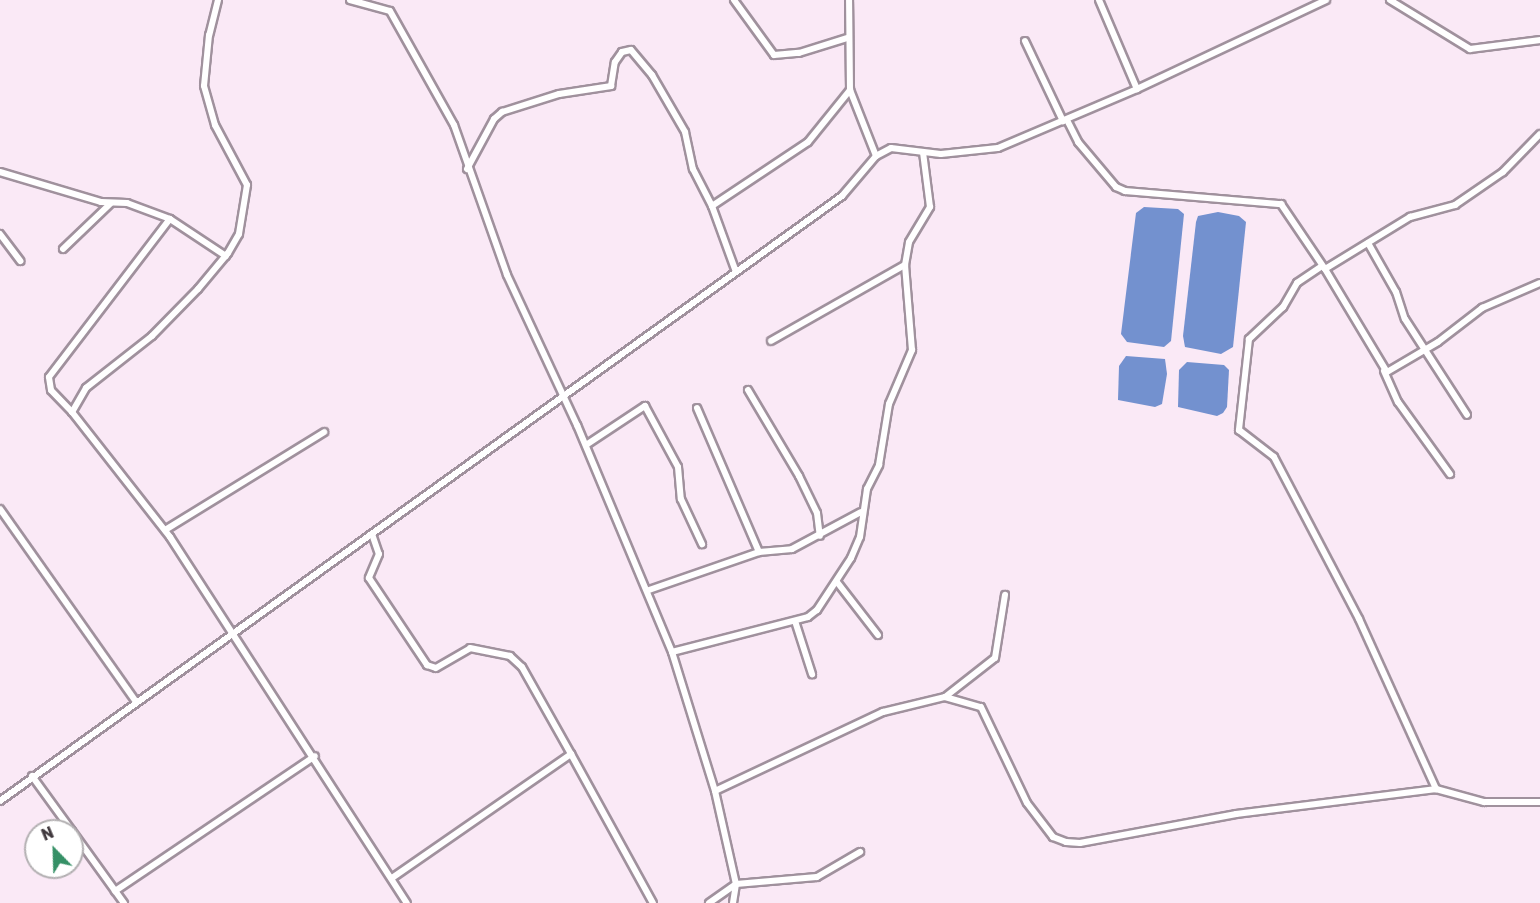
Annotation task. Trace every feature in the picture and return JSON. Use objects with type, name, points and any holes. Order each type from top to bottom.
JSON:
[{"type":"street","points":[[72,412],[86,388],[152,336],[226,256],[239,234],[247,197],[247,185],[206,101],[204,73],[218,0]]},
{"type":"street","points":[[350,0],[390,11],[441,99],[528,324],[586,445],[649,590],[672,652],[715,791],[739,903]]},
{"type":"street","points":[[734,0],[774,54],[799,53],[847,38]]},
{"type":"street","points":[[849,0],[847,38],[850,90],[876,156]]},
{"type":"street","points":[[1099,0],[1137,89]]},
{"type":"street","points":[[0,801],[233,635],[563,393],[842,196],[876,156],[891,148],[923,152],[975,153],[1065,121],[1326,0]]},
{"type":"street","points":[[1390,0],[1470,49],[1540,40]]},
{"type":"street","points":[[1025,41],[1078,142],[1116,187],[1125,191],[1281,204],[1324,267],[1384,371],[1398,402],[1450,474]]},
{"type":"street","points":[[467,170],[494,119],[502,112],[568,92],[611,86],[615,62],[622,52],[631,50],[652,75],[685,132],[693,170],[712,206],[736,272]]},
{"type":"street","points":[[712,206],[808,142],[850,90]]},
{"type":"street","points":[[1436,789],[1359,620],[1274,457],[1239,430],[1249,339],[1283,307],[1297,284],[1410,217],[1455,205],[1509,167],[1540,134]]},
{"type":"street","points":[[672,652],[795,621],[817,610],[837,582],[860,537],[861,512],[867,489],[879,465],[889,404],[912,350],[905,265],[909,242],[930,207],[923,152]]},
{"type":"street","points":[[0,172],[111,203],[127,203],[170,219],[226,256]]},
{"type":"street","points":[[63,249],[111,203]]},
{"type":"street","points":[[170,219],[49,378],[51,390],[72,412],[165,530],[315,756],[407,903]]},
{"type":"street","points":[[0,234],[20,261]]},
{"type":"street","points":[[1368,243],[1425,350],[1467,415]]},
{"type":"street","points":[[771,342],[905,265]]},
{"type":"street","points":[[1384,371],[1425,350],[1482,308],[1540,283]]},
{"type":"street","points":[[748,390],[799,476],[817,513],[820,536]]},
{"type":"street","points":[[586,445],[645,406],[678,467],[681,499],[702,544]]},
{"type":"street","points":[[697,408],[759,552]]},
{"type":"street","points":[[165,530],[324,432]]},
{"type":"street","points":[[0,509],[136,702]]},
{"type":"street","points":[[649,590],[759,552],[781,552],[820,536],[861,512]]},
{"type":"street","points":[[372,534],[379,554],[369,578],[428,664],[436,668],[470,648],[510,656],[522,667],[653,903]]},
{"type":"street","points":[[837,582],[878,635]]},
{"type":"street","points":[[715,791],[883,712],[945,697],[995,658],[1005,595]]},
{"type":"street","points":[[795,621],[812,674]]},
{"type":"street","points":[[945,697],[981,707],[1027,802],[1053,837],[1065,842],[1080,843],[1236,814],[1436,789],[1484,802],[1540,801]]},
{"type":"street","points":[[392,878],[571,754]]},
{"type":"street","points":[[115,891],[315,756]]},
{"type":"street","points":[[32,776],[63,819]]},
{"type":"street","points":[[84,848],[124,903]]},
{"type":"street","points":[[709,903],[736,887],[817,877],[860,852]]},
{"type":"street","points":[[733,903],[736,887]]},
{"type":"water","points":[[1144,207],[1178,209],[1184,214],[1171,341],[1164,347],[1127,342],[1121,334],[1136,213]]},
{"type":"water","points":[[1218,212],[1239,216],[1246,222],[1233,347],[1221,354],[1185,347],[1183,336],[1196,222],[1198,216]]},
{"type":"water","points":[[1126,356],[1165,359],[1167,374],[1162,404],[1155,407],[1118,400],[1119,366]]},
{"type":"water","points":[[1187,362],[1224,365],[1229,370],[1227,407],[1223,413],[1217,416],[1178,407],[1179,370]]}]
